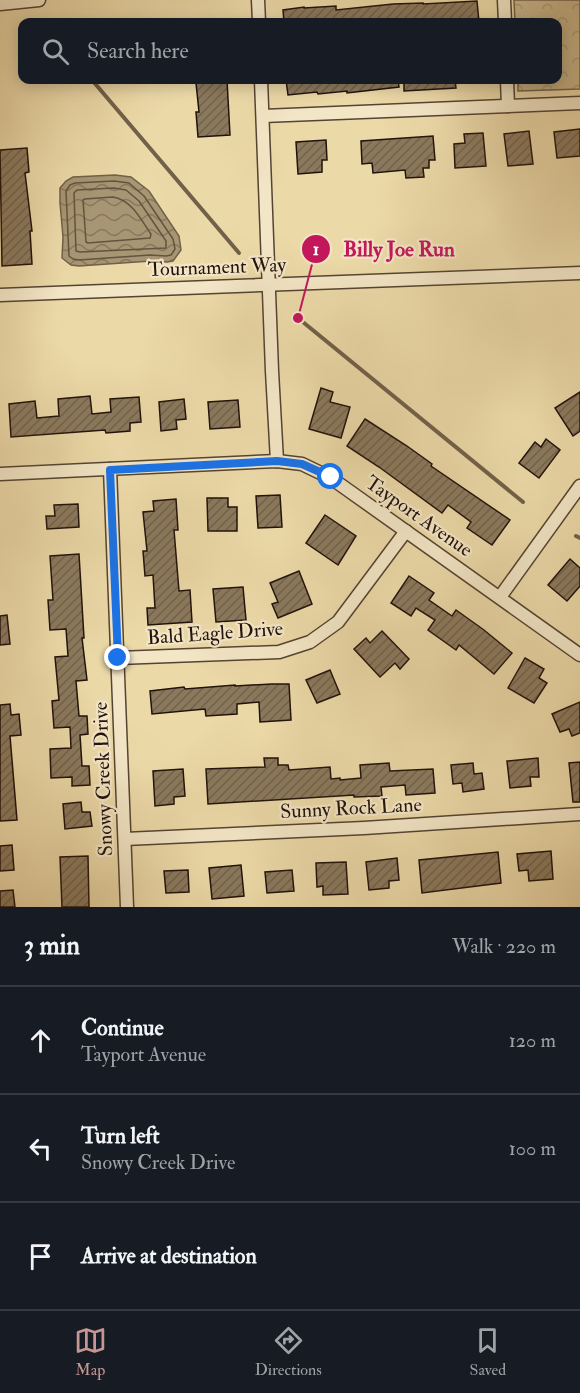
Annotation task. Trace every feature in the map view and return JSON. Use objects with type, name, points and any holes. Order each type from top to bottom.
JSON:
[{"type":"street","points":[[0,4],[39,0]]},
{"type":"street","points":[[258,0],[259,18]]},
{"type":"street","points":[[504,0],[505,18]]},
{"type":"street","points":[[261,84],[277,461]]},
{"type":"street","points":[[507,84],[508,106]]},
{"type":"street","points":[[263,116],[580,103]]},
{"type":"street","name":"Tournament Way","points":[[0,296],[580,273]]},
{"type":"street","name":"Tayport Avenue","points":[[0,474],[277,461],[302,464],[331,477],[580,656]]},
{"type":"street","name":"Snowy Creek Drive","points":[[110,470],[127,907]]},
{"type":"street","points":[[500,597],[580,486]]},
{"type":"street","name":"Bald Eagle Drive","points":[[118,658],[279,652],[310,642],[338,622],[406,531]]},
{"type":"street","name":"Sunny Rock Lane","points":[[125,839],[364,828],[580,814]]},
{"type":"green space","points":[[514,0],[580,0],[580,89],[518,91],[518,84],[562,84],[562,18],[515,18]]},
{"type":"water","points":[[115,175],[131,177],[149,191],[179,236],[181,250],[173,261],[79,266],[71,265],[62,258],[60,188],[73,177]]},
{"type":"building","points":[[477,1],[479,18],[284,18],[283,10],[336,6],[336,10],[393,4]]},
{"type":"building","points":[[196,84],[227,84],[230,135],[198,137],[196,112],[199,112]]},
{"type":"building","points":[[287,84],[399,84],[399,87],[347,93],[347,91],[318,94],[317,92],[288,95]]},
{"type":"building","points":[[404,84],[456,84],[456,88],[404,91]]},
{"type":"building","points":[[580,129],[580,156],[557,158],[554,132]]},
{"type":"building","points":[[529,131],[533,164],[508,166],[504,134]]},
{"type":"building","points":[[483,133],[486,166],[455,168],[454,144],[465,143],[464,134]]},
{"type":"building","points":[[433,136],[435,160],[429,160],[429,168],[423,168],[424,177],[406,178],[405,170],[373,173],[372,163],[362,164],[361,141]]},
{"type":"building","points":[[326,140],[327,160],[322,160],[322,172],[298,174],[296,142]]},
{"type":"building","points":[[27,148],[29,172],[25,173],[32,231],[30,231],[32,264],[2,266],[0,150]]},
{"type":"building","points":[[321,388],[333,392],[330,402],[350,407],[341,438],[309,429]]},
{"type":"building","points":[[580,392],[580,431],[573,436],[555,408]]},
{"type":"building","points":[[90,396],[92,414],[111,412],[110,399],[139,397],[141,422],[130,423],[130,431],[106,433],[105,430],[11,437],[9,404],[35,401],[37,418],[59,416],[58,399]]},
{"type":"building","points":[[184,399],[186,419],[176,420],[177,429],[161,431],[159,402]]},
{"type":"building","points":[[238,400],[240,427],[210,429],[208,402]]},
{"type":"building","points":[[365,419],[407,446],[432,464],[431,466],[510,520],[492,545],[467,528],[471,522],[448,505],[442,513],[347,446]]},
{"type":"building","points":[[546,439],[560,450],[539,478],[519,463],[535,442],[541,447]]},
{"type":"building","points":[[280,495],[282,527],[258,528],[256,496]]},
{"type":"building","points":[[207,498],[228,498],[228,507],[237,507],[237,531],[208,531]]},
{"type":"building","points":[[176,499],[178,530],[174,530],[179,591],[190,590],[192,622],[148,625],[147,608],[155,608],[153,575],[145,576],[143,551],[147,551],[143,512],[154,511],[153,501]]},
{"type":"building","points":[[78,504],[79,527],[47,529],[46,516],[55,516],[54,505]]},
{"type":"building","points":[[325,515],[356,536],[338,565],[306,543]]},
{"type":"building","points":[[79,554],[84,638],[82,638],[87,680],[76,681],[79,716],[87,716],[88,734],[80,735],[82,766],[89,766],[90,785],[72,786],[72,777],[51,778],[50,749],[71,748],[70,727],[54,728],[52,701],[59,700],[55,657],[68,656],[66,629],[50,630],[48,600],[53,600],[50,556]]},
{"type":"building","points":[[570,559],[580,568],[580,586],[567,601],[548,585]]},
{"type":"building","points":[[299,571],[312,604],[278,618],[272,604],[278,602],[270,583]]},
{"type":"building","points":[[409,576],[434,593],[429,600],[452,616],[456,610],[512,653],[494,674],[459,645],[456,650],[428,630],[435,620],[416,608],[411,616],[391,603]]},
{"type":"building","points":[[243,587],[246,620],[216,622],[213,589]]},
{"type":"building","points":[[7,615],[10,644],[0,645],[0,616]]},
{"type":"building","points":[[382,631],[409,659],[400,669],[395,663],[380,677],[354,649],[366,638],[370,643]]},
{"type":"building","points":[[525,658],[544,669],[539,678],[547,683],[534,703],[508,688]]},
{"type":"building","points":[[330,670],[340,694],[317,703],[306,680]]},
{"type":"building","points":[[289,684],[291,720],[260,722],[259,702],[237,704],[237,714],[206,716],[205,709],[152,714],[150,691],[184,687],[185,689]]},
{"type":"building","points":[[580,702],[580,733],[572,736],[569,729],[560,732],[552,714]]},
{"type":"building","points":[[10,704],[11,715],[19,714],[21,735],[10,736],[17,820],[0,821],[0,705]]},
{"type":"building","points":[[264,758],[278,758],[278,765],[288,765],[289,770],[330,767],[331,779],[340,778],[340,780],[361,778],[360,765],[389,763],[390,771],[433,769],[435,793],[406,795],[405,785],[381,787],[382,796],[354,797],[354,795],[208,804],[206,769],[265,767]]},
{"type":"building","points":[[538,758],[539,777],[530,777],[531,786],[510,788],[507,761]]},
{"type":"building","points":[[580,762],[580,802],[573,802],[569,763]]},
{"type":"building","points":[[473,763],[474,774],[482,773],[484,789],[463,792],[462,783],[453,784],[451,765]]},
{"type":"building","points":[[183,769],[185,796],[174,797],[174,804],[155,806],[153,771]]},
{"type":"building","points":[[81,802],[82,812],[90,812],[92,826],[65,829],[63,804]]},
{"type":"building","points":[[12,845],[14,870],[0,871],[0,846]]},
{"type":"building","points":[[551,851],[553,879],[529,881],[528,870],[519,871],[517,854]]},
{"type":"building","points":[[498,852],[501,883],[422,893],[419,860]]},
{"type":"building","points":[[88,856],[89,907],[62,907],[60,857]]},
{"type":"building","points":[[397,858],[399,880],[389,881],[389,888],[369,890],[366,862]]},
{"type":"building","points":[[346,862],[348,894],[323,895],[323,886],[317,887],[316,863]]},
{"type":"building","points":[[241,865],[244,896],[212,899],[209,868]]},
{"type":"building","points":[[188,870],[189,892],[166,893],[164,871]]},
{"type":"building","points":[[292,870],[294,891],[267,893],[265,872]]},
{"type":"building","points":[[13,890],[15,907],[0,907],[0,891]]},
{"type":"waterway","points":[[95,84],[239,253]]},
{"type":"waterway","points":[[298,318],[523,502]]},
{"type":"waterway","points":[[576,536],[580,538]]},
{"type":"place","name":"Billy Joe Run","points":[[298,318]]},
{"type":"route","points":[[118,658],[110,470],[277,461],[302,464],[331,477]]}]
